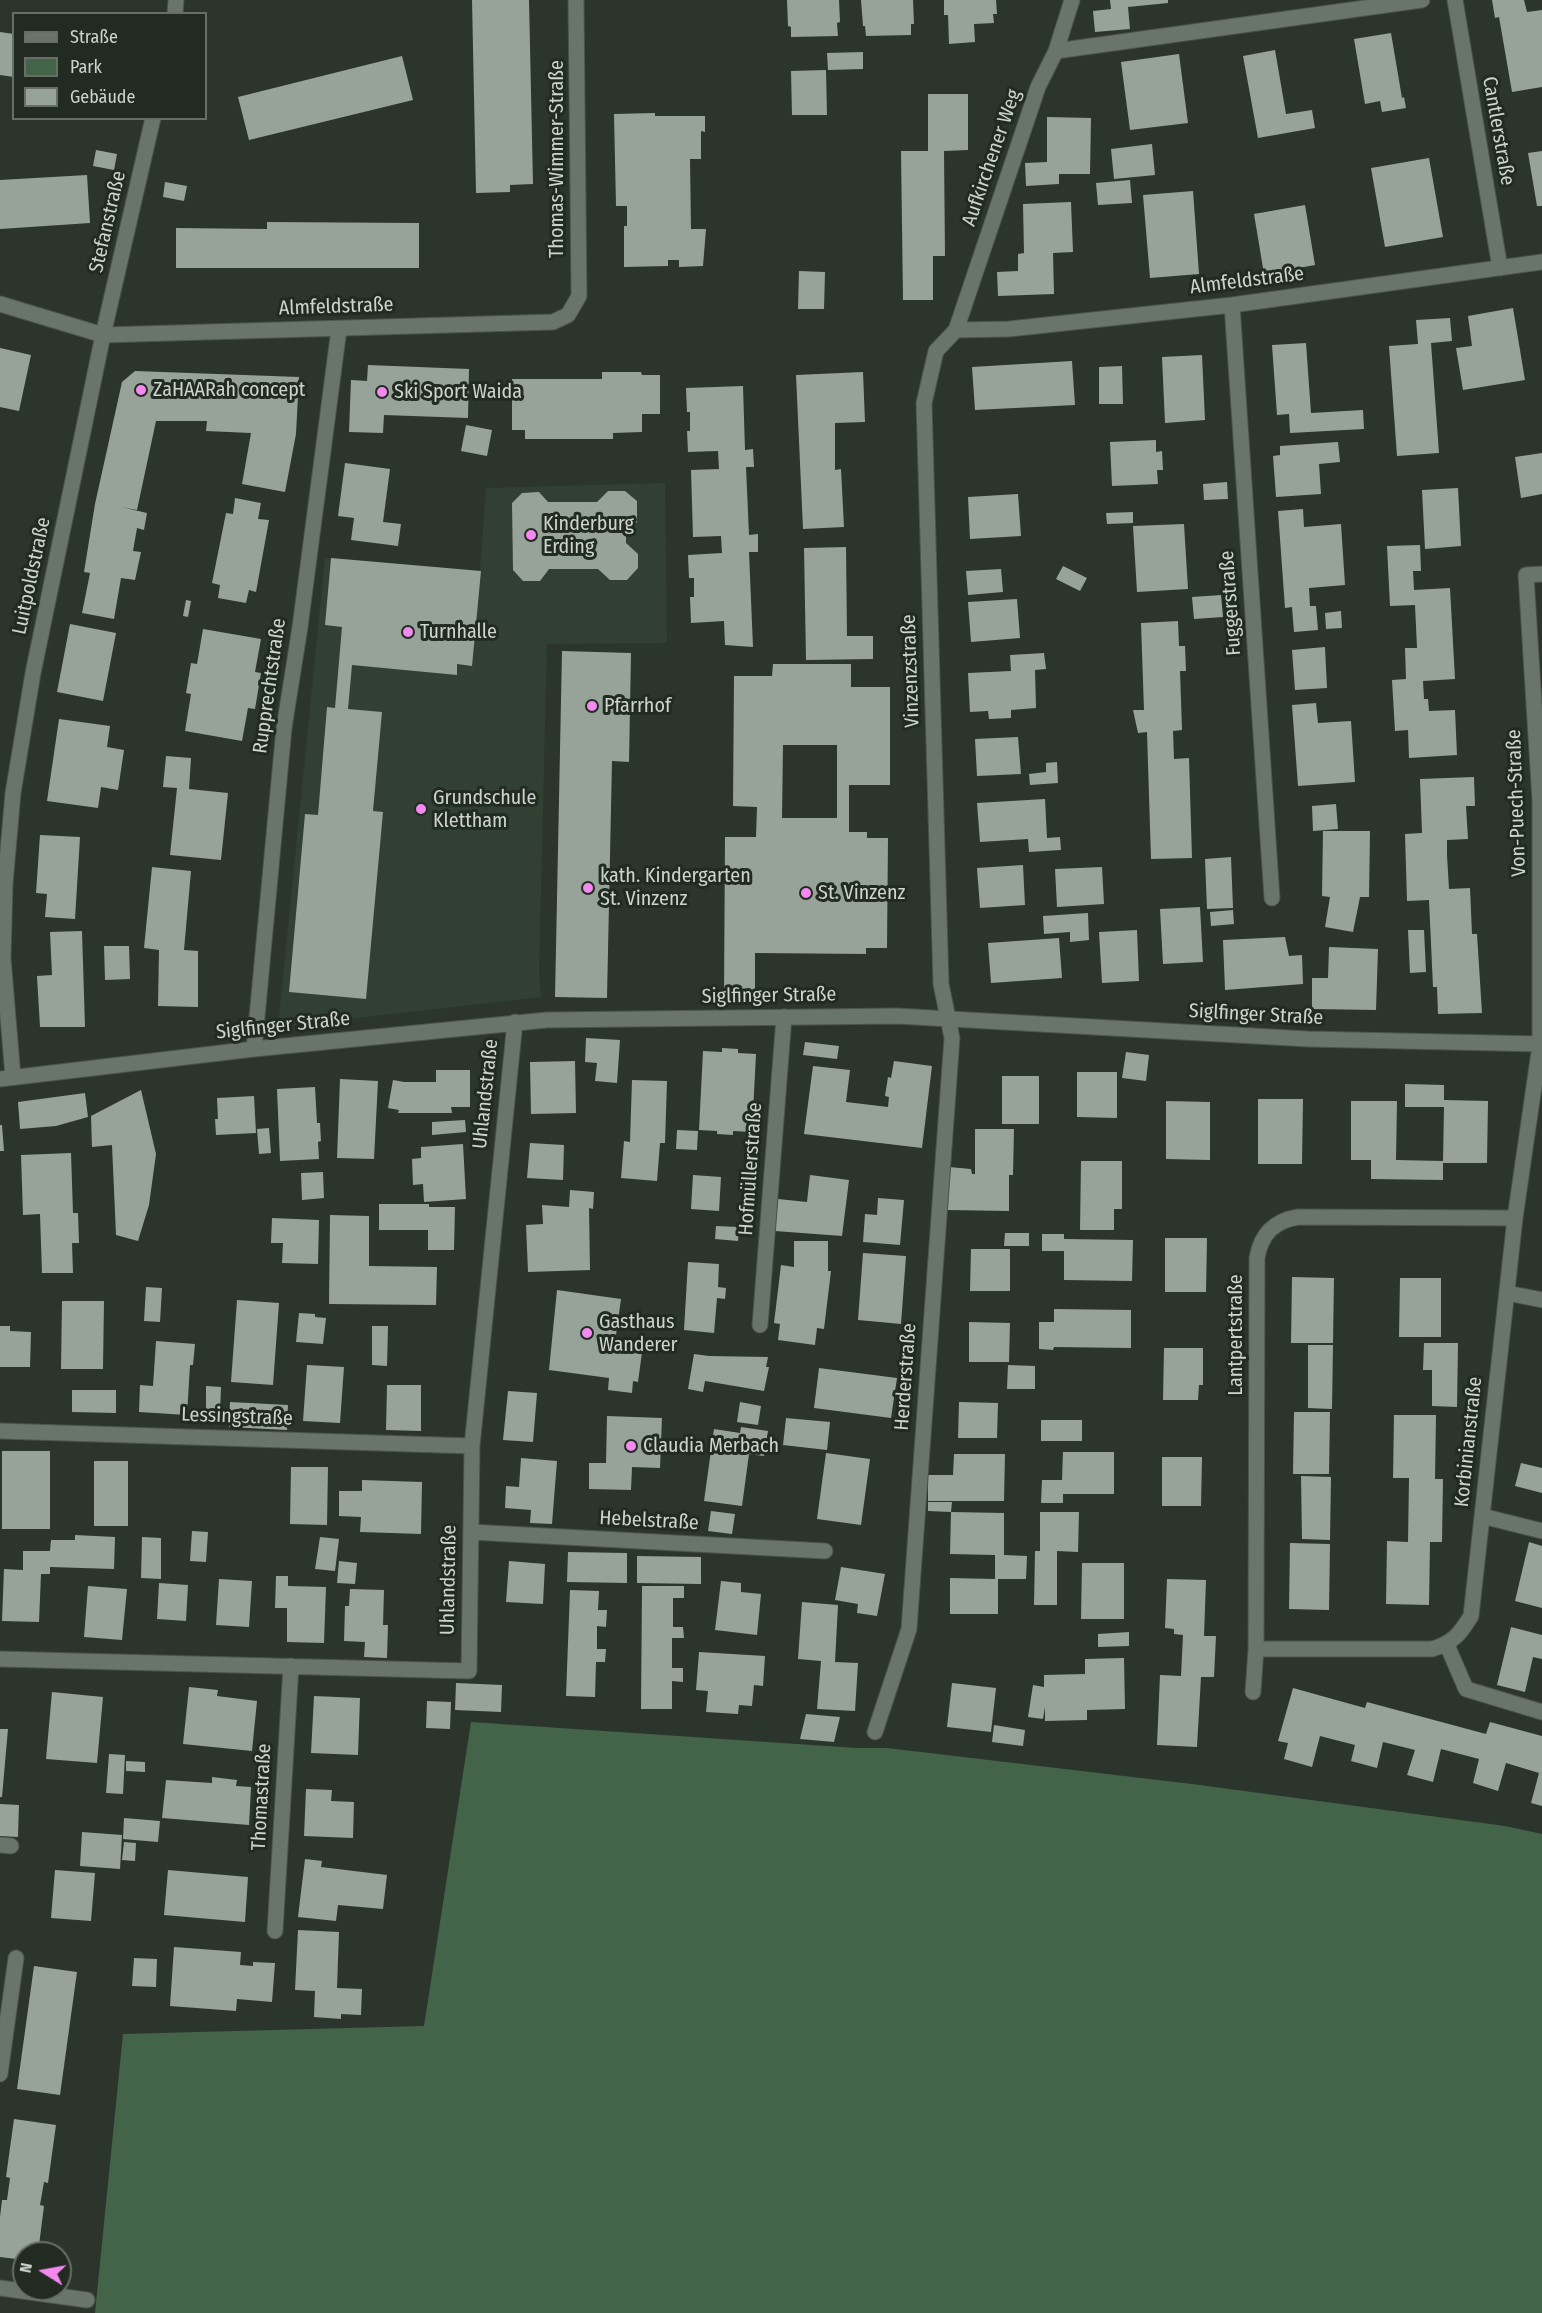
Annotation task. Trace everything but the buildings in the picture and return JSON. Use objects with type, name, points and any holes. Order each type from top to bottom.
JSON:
[{"type":"street","name":"Thomas-Wimmer-Straße","points":[[568,315],[579,296],[576,0]]},
{"type":"street","name":"Aufkirchener Weg","points":[[957,330],[1038,87],[1056,51],[1072,0]]},
{"type":"street","points":[[1056,51],[1422,0]]},
{"type":"street","name":"Cantlerstraße","points":[[1455,0],[1500,268]]},
{"type":"street","name":"Stefanstraße","points":[[103,335],[153,120]]},
{"type":"street","name":"Almfeldstraße","points":[[957,330],[1009,328],[1232,305],[1542,262]]},
{"type":"street","name":"Almfeldstraße","points":[[0,304],[103,335],[553,322],[568,315]]},
{"type":"street","name":"Fuggerstraße","points":[[1232,305],[1272,898]]},
{"type":"street","name":"Rupprechtstraße","points":[[254,1049],[284,728],[300,627],[339,329]]},
{"type":"street","name":"Vinzenzstraße","points":[[948,1019],[941,984],[924,403],[936,351],[957,330]]},
{"type":"street","name":"Luitpoldstraße","points":[[7,1078],[2,958],[5,884],[13,794],[33,674],[103,335]]},
{"type":"street","name":"Von-Puech-Straße","points":[[1541,1045],[1540,801],[1526,576],[1542,574]]},
{"type":"street","name":"Siglfinger Straße","points":[[7,1078],[515,1022],[897,1016],[1308,1039],[1541,1045]]},
{"type":"street","name":"Hofmüllerstraße","points":[[760,1325],[784,1017]]},
{"type":"street","name":"Herderstraße","points":[[875,1732],[909,1629],[952,1038],[948,1019]]},
{"type":"street","name":"Uhlandstraße","points":[[0,1659],[469,1671],[472,1446],[515,1022]]},
{"type":"street","name":"Korbinianstraße","points":[[1447,1645],[1462,1631],[1471,1616],[1515,1218],[1541,1045]]},
{"type":"street","name":"Lantpertstraße","points":[[1253,1692],[1256,1649],[1257,1258],[1259,1245],[1265,1234],[1280,1222],[1298,1217],[1515,1218]]},
{"type":"street","points":[[1507,1293],[1542,1300]]},
{"type":"street","name":"Lessingstraße","points":[[0,1431],[472,1446]]},
{"type":"street","points":[[1482,1516],[1542,1531]]},
{"type":"street","name":"Hebelstraße","points":[[471,1532],[825,1551]]},
{"type":"street","points":[[1256,1649],[1432,1649],[1447,1645],[1466,1689],[1542,1712]]},
{"type":"street","name":"Thomastraße","points":[[275,1931],[291,1666]]},
{"type":"street","points":[[0,2074],[16,1958]]},
{"type":"street","points":[[0,2288],[87,2300]]},
{"type":"shaded area","name":"Grundschule Klettham","points":[[665,483],[667,643],[547,644],[539,975],[541,997],[278,1027],[325,558],[480,571],[486,488]]},
{"type":"green space","points":[[471,1722],[856,1748],[887,1748],[1192,1784],[1505,1826],[1542,1834],[1542,2313],[95,2313],[123,2034],[424,2026]]},
{"type":"place","name":"ZaHAARah concept","points":[[141,390]]},
{"type":"place","name":"Ski Sport Waida","points":[[382,392]]},
{"type":"place","name":"Kinderburg Erding","points":[[531,535]]},
{"type":"place","name":"Turnhalle","points":[[408,632]]},
{"type":"place","name":"Pfarrhof","points":[[592,706]]},
{"type":"place","name":"Grundschule Klettham","points":[[421,809]]},
{"type":"place","name":"kath. Kindergarten St. Vinzenz","points":[[588,888]]},
{"type":"place","name":"St. Vinzenz","points":[[806,893]]},
{"type":"place","name":"Gasthaus Wanderer","points":[[587,1333]]},
{"type":"place","name":"Claudia Merbach","points":[[631,1446]]}]
